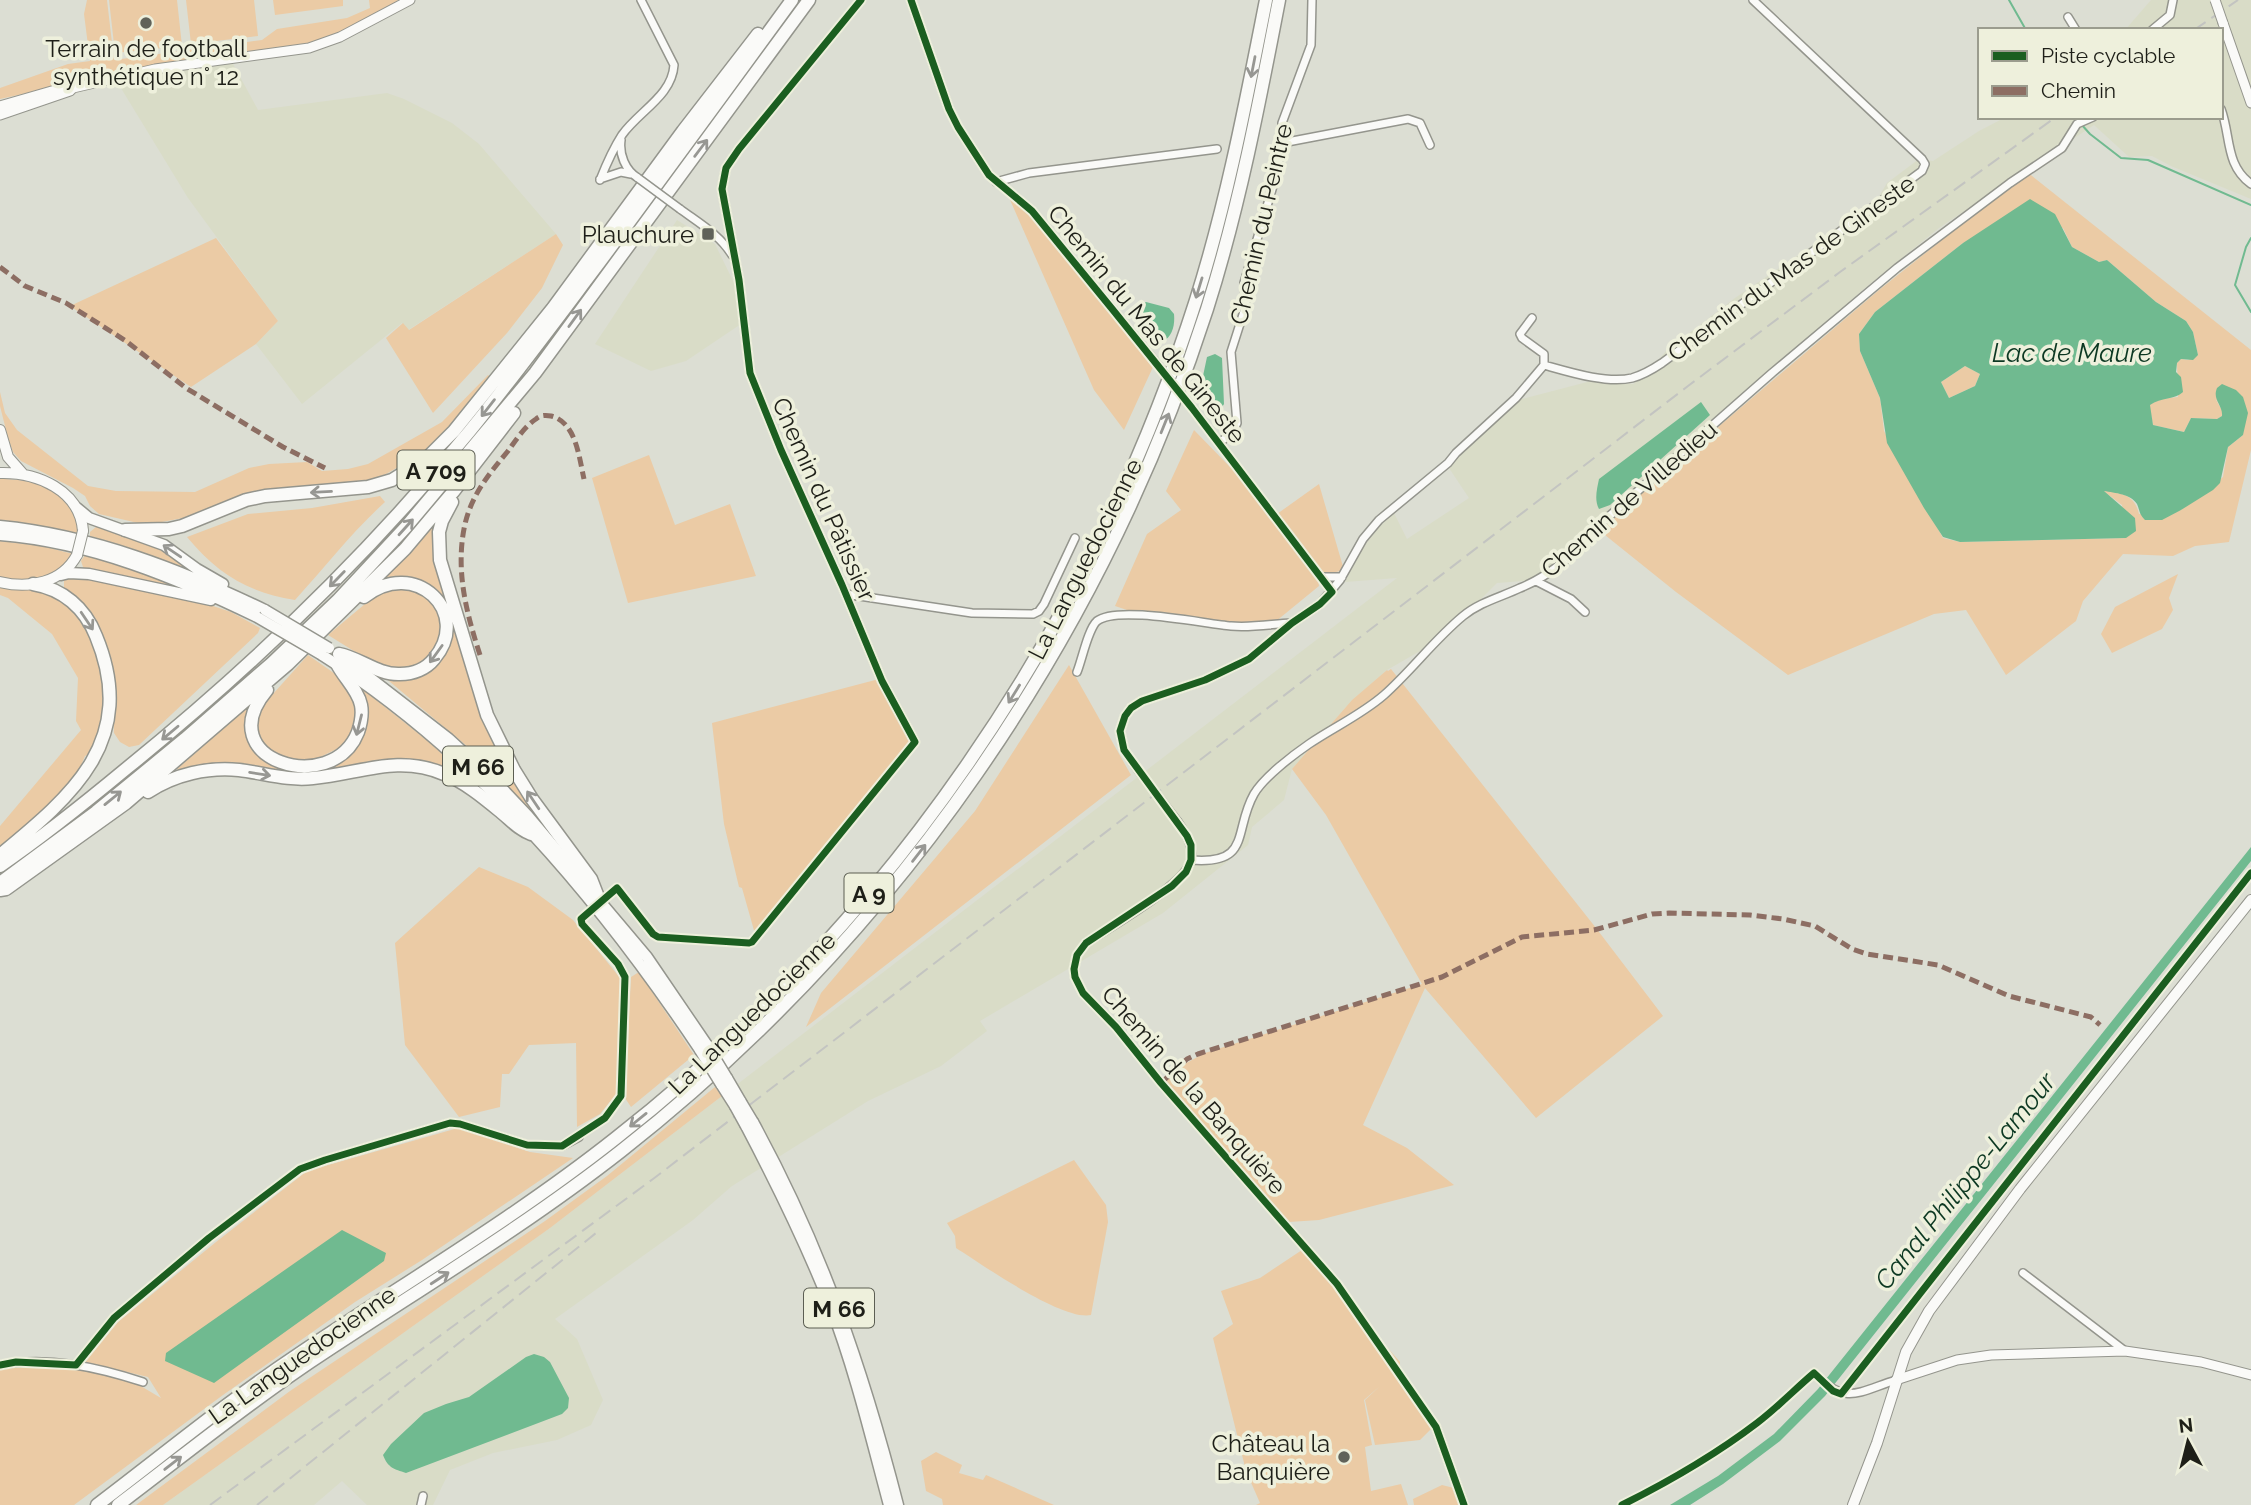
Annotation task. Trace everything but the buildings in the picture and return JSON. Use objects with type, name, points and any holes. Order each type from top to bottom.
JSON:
[{"type":"highway","points":[[125,530],[182,526],[246,500],[265,496],[368,487],[392,480],[427,458],[454,431],[523,345],[752,41],[790,0]]},
{"type":"highway","name":"A 709","points":[[0,866],[88,800],[186,720],[247,666],[384,530],[468,433],[550,329],[790,0]]},
{"type":"highway","name":"A 709","points":[[0,883],[96,812],[271,664],[338,600],[406,527],[535,373],[809,0]]},
{"type":"highway","name":"La Languedocienne","points":[[97,1505],[260,1380],[523,1207],[639,1120],[719,1050],[780,991],[859,905],[914,838],[976,752],[1035,659],[1091,557],[1137,457],[1180,347],[1213,243],[1236,152],[1266,0]]},
{"type":"highway","name":"La Languedocienne","points":[[118,1505],[264,1394],[530,1218],[656,1123],[746,1043],[801,988],[857,927],[915,857],[965,791],[1037,681],[1098,572],[1149,464],[1187,365],[1224,251],[1246,166],[1279,0]]},
{"type":"highway","points":[[0,890],[6,889],[126,803],[288,664],[405,549],[476,463],[530,391],[535,373]]},
{"type":"highway","points":[[476,463],[442,521],[439,550],[442,573],[493,729],[532,799],[591,879],[598,897]]},
{"type":"highway","name":"M 66","points":[[77,508],[89,519],[164,545],[197,569],[245,596],[261,613]]},
{"type":"highway","name":"M 66","points":[[0,526],[76,539],[124,552],[248,601]]},
{"type":"highway","name":"M 66","points":[[0,535],[88,550],[261,613],[332,655],[449,739],[528,816],[647,957],[738,1104],[797,1207],[829,1280],[861,1370],[898,1505]]},
{"type":"highway","name":"M 66","points":[[61,575],[89,574],[210,601],[220,599]]},
{"type":"highway","points":[[332,655],[352,657],[383,672],[399,675],[414,673],[430,664],[441,652],[446,639],[447,626],[443,610],[434,596],[419,585],[403,582],[385,584],[373,590],[346,613],[336,617]]},
{"type":"highway","points":[[0,855],[61,803],[82,779],[104,734],[110,704],[105,659],[89,622],[71,600],[60,592],[48,586],[33,584]]},
{"type":"highway","points":[[288,664],[254,709],[252,737],[257,748],[266,756],[307,767],[335,759],[352,743],[360,725],[361,704],[332,655]]},
{"type":"highway","name":"M 66","points":[[332,655],[444,746],[531,834],[627,947],[704,1048]]},
{"type":"highway","points":[[126,803],[178,776],[200,772],[239,770],[279,777],[313,779],[380,765],[405,765],[424,767],[463,783],[497,808],[520,830],[531,834]]},
{"type":"highway","name":"M 66","points":[[750,1124],[830,1306],[861,1400],[889,1505]]},
{"type":"main road","points":[[0,430],[8,457],[23,474]]},
{"type":"main road","points":[[0,473],[23,474],[59,489],[77,508],[83,531],[78,555],[61,575],[33,584],[0,582]]},
{"type":"main road","points":[[1853,1505],[1913,1336],[1945,1287],[2251,900]]},
{"type":"street","points":[[0,106],[68,87],[155,69],[309,48],[340,37],[410,0]]},
{"type":"street","points":[[635,176],[621,172],[600,180],[622,135],[667,88],[674,77],[674,65],[641,0]]},
{"type":"street","name":"Chemin du Pâtissier","points":[[861,0],[739,149],[726,168],[722,189],[752,381],[886,689],[915,742]]},
{"type":"street","name":"Chemin du Mas de Gineste","points":[[911,0],[949,109],[982,165],[996,182],[1031,211],[1153,359],[1332,592]]},
{"type":"street","name":"Chemin du Peintre","points":[[1219,443],[1231,434],[1237,423],[1231,352],[1246,305],[1244,283],[1276,176],[1282,143],[1282,123],[1311,45],[1312,0]]},
{"type":"street","name":"Chemin du Mas de Gineste","points":[[1545,365],[1568,372],[1612,379],[1632,378],[1643,374],[1662,363],[1922,171],[1925,164],[1922,159],[1753,0]]},
{"type":"street","points":[[2154,28],[2170,15],[2173,0]]},
{"type":"street","points":[[2215,0],[2251,103]]},
{"type":"street","points":[[2068,17],[2075,28]]},
{"type":"street","points":[[0,115],[73,88]]},
{"type":"street","points":[[1282,143],[1408,119],[1420,123],[1430,145]]},
{"type":"street","name":"Chemin de Villedieu","points":[[1191,860],[1206,862],[1221,859],[1234,850],[1241,837],[1254,793],[1288,760],[1377,701],[1463,616],[1484,603],[1536,581],[1575,552],[1598,526],[1772,373],[1897,268],[2062,148],[2080,122],[2088,119]]},
{"type":"street","points":[[2223,119],[2233,162],[2251,184]]},
{"type":"street","points":[[622,135],[620,149],[624,162],[635,176],[719,239],[735,260]]},
{"type":"street","points":[[996,182],[1030,173],[1217,149]]},
{"type":"street","points":[[1191,860],[1191,845],[1178,822],[1124,750],[1120,731],[1125,716],[1142,701],[1193,685],[1250,659],[1292,623],[1320,604],[1332,592],[1363,539],[1379,520],[1448,463],[1516,398],[1545,365],[1544,354],[1520,334],[1521,329],[1532,318]]},
{"type":"street","points":[[846,594],[972,613],[1033,614],[1044,604],[1075,538]]},
{"type":"street","points":[[1321,577],[1342,577]]},
{"type":"street","points":[[1536,581],[1572,599],[1585,612]]},
{"type":"street","points":[[1077,672],[1093,626],[1099,619],[1112,616],[1164,616],[1234,627],[1292,623]]},
{"type":"street","name":"Chemin de la Banquière","points":[[1191,860],[1186,872],[1172,886],[1086,943],[1075,961],[1075,977],[1083,993],[1337,1284],[1436,1427],[1464,1505]]},
{"type":"street","points":[[76,1364],[114,1318],[209,1238],[300,1169],[450,1123],[527,1145],[562,1146],[579,1137]]},
{"type":"street","points":[[2023,1273],[2125,1351]]},
{"type":"street","points":[[1814,1373],[1833,1391],[1841,1394],[1853,1393],[1957,1360],[1991,1356],[2125,1351],[2201,1362],[2251,1375]]},
{"type":"street","points":[[0,1365],[16,1362],[76,1364],[143,1382]]},
{"type":"street","points":[[421,1505],[423,1496]]},
{"type":"shaded area","points":[[87,0],[107,0],[114,60],[262,40],[277,29],[347,18],[370,8],[369,0],[398,0],[387,10],[340,33],[302,46],[140,68],[0,99],[0,88],[68,64],[90,61],[84,14]]},
{"type":"shaded area","name":"Terrain de football synthétique n° 12","points":[[109,0],[177,0],[182,46],[115,53]]},
{"type":"shaded area","points":[[186,0],[254,0],[258,36],[191,44]]},
{"type":"shaded area","points":[[273,0],[343,0],[343,6],[275,15]]},
{"type":"shaded area","points":[[2151,0],[2251,0],[2251,199],[2152,156],[2129,157],[2094,125],[1939,228],[1865,288],[1536,580],[1497,583],[1441,639],[1387,670],[1352,700],[1292,769],[1284,800],[1252,827],[1248,845],[1163,913],[980,1021],[987,1031],[941,1066],[868,1101],[732,1186],[693,1220],[555,1319],[577,1339],[603,1400],[591,1425],[557,1440],[493,1453],[450,1470],[433,1505],[367,1505],[342,1481],[314,1505],[163,1505],[550,1228],[1397,578],[1345,582],[1361,550],[1394,513],[1407,539],[1469,498],[1447,465],[1514,401],[1595,380],[1633,384],[1648,373],[1666,351],[1735,298],[1875,203],[1887,183],[1919,159],[1933,161],[2002,119],[2223,119],[2223,28],[2127,28]]},
{"type":"shaded area","points":[[232,62],[258,110],[387,93],[452,123],[479,144],[556,234],[408,330],[402,323],[302,404],[256,344],[278,321],[188,198],[116,80]]},
{"type":"shaded area","points":[[2027,172],[2251,350],[2251,450],[2229,542],[2195,546],[2173,556],[2123,554],[2083,601],[2076,621],[2006,675],[1966,610],[1934,614],[1788,675],[1676,592],[1600,531],[1603,525],[1879,290]],"holes":[[[2063,228],[2072,247],[2099,262],[2107,260],[2156,302],[2186,321],[2193,332],[2198,355],[2188,360],[2181,359],[2177,363],[2178,397],[2160,399],[2149,405],[2153,425],[2184,432],[2191,418],[2217,419],[2223,412],[2215,398],[2243,435],[2228,447],[2223,477],[2181,510],[2139,514],[2130,498],[2102,490],[2122,505],[2126,538],[1960,542],[1943,538],[1884,431],[1880,398],[1860,351],[1859,334],[1875,312],[1963,243]]]},
{"type":"shaded area","points":[[1007,193],[1024,207],[1153,367],[1124,430],[1094,390]]},
{"type":"shaded area","points":[[677,220],[715,244],[738,291],[741,324],[686,361],[651,371],[595,344]]},
{"type":"shaded area","points":[[556,234],[563,245],[542,288],[507,333],[433,413],[386,338],[403,323],[409,330]]},
{"type":"shaded area","points":[[216,238],[278,321],[256,344],[191,387],[70,306]]},
{"type":"shaded area","points":[[1965,366],[1980,374],[1975,386],[1949,398],[1941,382]]},
{"type":"shaded area","points":[[488,375],[491,378],[447,431],[421,454],[386,474],[367,481],[249,493],[183,518],[151,524],[99,514],[90,506],[85,496],[21,461],[13,452],[0,406],[0,392],[5,413],[17,430],[88,486],[116,491],[195,492],[249,468],[269,464],[307,462],[322,471],[368,464],[442,422]]},
{"type":"shaded area","points":[[1194,430],[1232,469],[1236,468],[1317,572],[1319,586],[1275,622],[1219,622],[1177,614],[1136,613],[1115,606],[1147,534],[1181,510],[1166,491]]},
{"type":"shaded area","points":[[649,455],[675,525],[730,504],[756,576],[628,603],[592,478]]},
{"type":"shaded area","points":[[0,479],[41,485],[62,498],[76,520],[79,535],[0,521]]},
{"type":"shaded area","points":[[1319,484],[1344,570],[1328,574],[1319,570],[1277,514]]},
{"type":"shaded area","points":[[380,496],[385,502],[350,537],[295,600],[262,592],[235,579],[210,561],[187,537],[248,514],[312,508]]},
{"type":"shaded area","points":[[438,519],[435,533],[486,722],[568,855],[480,757],[383,676],[404,677],[448,644],[438,596],[381,579]]},
{"type":"shaded area","points":[[97,526],[171,552],[201,575],[90,536],[90,532]]},
{"type":"shaded area","points":[[0,541],[42,546],[73,554],[59,569],[41,577],[10,579],[0,577]]},
{"type":"shaded area","points":[[85,555],[183,589],[84,570],[81,561]]},
{"type":"shaded area","points":[[2178,574],[2169,598],[2173,610],[2162,629],[2112,653],[2101,634],[2115,607]]},
{"type":"shaded area","points":[[83,578],[207,604],[231,612],[260,628],[258,633],[139,745],[129,747],[120,742],[114,733],[111,667],[106,646],[83,605],[64,588],[64,580]]},
{"type":"shaded area","points":[[0,587],[49,592],[75,611],[85,624],[99,656],[103,674],[104,708],[101,728],[73,785],[0,849],[0,826],[81,730],[76,721],[78,678],[52,634],[8,598],[0,595]]},
{"type":"shaded area","points":[[407,587],[431,598],[440,615],[442,633],[434,652],[421,663],[402,670],[388,668],[370,661],[328,635],[378,593]]},
{"type":"shaded area","points":[[308,655],[341,678],[358,706],[358,714],[350,736],[341,747],[316,759],[295,760],[278,757],[262,745],[257,734],[256,720],[264,704]]},
{"type":"shaded area","points":[[1069,665],[1131,775],[806,1027],[821,993],[975,811]]},
{"type":"shaded area","points":[[1391,669],[1663,1016],[1536,1118],[1425,988],[1363,1125],[1407,1148],[1454,1185],[1319,1220],[1289,1222],[1166,1081],[1179,1067],[1205,1053],[1422,984],[1326,815],[1292,769],[1352,700]]},
{"type":"shaded area","points":[[879,679],[915,744],[757,941],[742,888],[739,887],[724,824],[712,723]]},
{"type":"shaded area","points":[[360,687],[429,742],[477,786],[436,766],[315,775],[177,769],[254,702],[249,716],[263,756],[314,765],[336,764],[357,747],[365,730],[368,709]]},
{"type":"shaded area","points":[[479,867],[528,887],[573,920],[621,979],[618,1092],[600,1114],[577,1127],[576,1043],[529,1045],[509,1074],[502,1074],[500,1107],[459,1117],[405,1045],[395,943]]},
{"type":"shaded area","points":[[639,972],[694,1055],[631,1107],[625,1098],[631,977]]},
{"type":"shaded area","points":[[715,1087],[722,1096],[550,1228],[163,1505],[136,1505],[290,1391],[545,1221],[607,1176]]},
{"type":"shaded area","points":[[458,1128],[530,1152],[573,1158],[355,1302],[74,1505],[0,1505],[0,1367],[76,1367],[109,1373],[139,1385],[161,1398],[148,1377],[85,1362],[118,1322],[307,1171]]},
{"type":"shaded area","points":[[1074,1160],[1106,1205],[1108,1222],[1091,1315],[1078,1315],[1043,1301],[984,1266],[956,1248],[955,1236],[947,1223]]},
{"type":"shaded area","points":[[1302,1250],[1400,1362],[1399,1377],[1394,1375],[1433,1427],[1420,1440],[1375,1445],[1365,1400],[1380,1386],[1364,1400],[1372,1445],[1365,1447],[1371,1491],[1401,1484],[1408,1505],[1256,1505],[1260,1503],[1246,1471],[1213,1338],[1233,1324],[1221,1291],[1260,1278]]},
{"type":"shaded area","points":[[936,1452],[962,1465],[959,1473],[983,1480],[986,1475],[1054,1505],[943,1505],[942,1499],[926,1491],[921,1461]]},
{"type":"shaded area","points":[[1442,1485],[1458,1489],[1461,1505],[1414,1505],[1413,1499]]},
{"type":"water","name":"Lac de Maure","points":[[2030,199],[2055,214],[2072,247],[2099,262],[2107,260],[2156,302],[2186,321],[2193,332],[2198,355],[2193,360],[2181,359],[2177,363],[2176,372],[2181,377],[2183,392],[2150,405],[2153,425],[2184,432],[2191,418],[2217,419],[2222,416],[2216,396],[2217,388],[2222,384],[2236,390],[2243,397],[2248,413],[2243,435],[2228,447],[2220,483],[2213,490],[2162,520],[2145,520],[2131,498],[2104,491],[2135,518],[2136,531],[2126,538],[1960,542],[1943,537],[1887,443],[1880,398],[1860,351],[1859,334],[1875,312],[1963,243]],"holes":[[[1965,366],[1980,374],[1975,386],[1949,398],[1941,382]]]},
{"type":"water","points":[[1146,302],[1169,308],[1174,314],[1169,337],[1162,342],[1137,317]]},
{"type":"water","points":[[1215,354],[1222,358],[1224,404],[1221,409],[1216,408],[1200,390],[1207,357]]},
{"type":"water","points":[[1701,402],[1710,415],[1610,505],[1599,509],[1596,498],[1599,479]]},
{"type":"water","points":[[2251,847],[2251,861],[1825,1396],[1780,1441],[1723,1484],[1690,1505],[1670,1505],[1718,1476],[1774,1434],[1818,1389]]},
{"type":"water","points":[[342,1230],[386,1253],[384,1261],[214,1383],[165,1361],[166,1353]]},
{"type":"water","points":[[534,1354],[550,1362],[569,1398],[568,1408],[562,1414],[406,1473],[387,1463],[383,1455],[391,1444],[424,1413],[469,1397]]},
{"type":"waterway","points":[[2009,0],[2025,28]]},
{"type":"waterway","points":[[2081,124],[2121,158],[2148,160],[2251,205]]},
{"type":"waterway","points":[[2251,238],[2235,285],[2251,312]]},
{"type":"railway","points":[[2197,28],[2238,0]]},
{"type":"railway","points":[[210,1505],[653,1179],[1688,386],[1840,272],[2053,119]]},
{"type":"railway","points":[[257,1505],[596,1233]]},
{"type":"marked path","points":[[0,267],[25,286],[66,303],[126,341],[186,388],[283,447],[325,468]]},
{"type":"marked path","points":[[480,655],[466,607],[461,557],[465,524],[477,494],[524,429],[543,416],[551,416],[566,425],[575,442],[584,479]]},
{"type":"marked path","points":[[1161,1083],[1187,1059],[1198,1054],[1442,977],[1522,937],[1594,930],[1652,914],[1750,915],[1815,926],[1852,949],[1867,954],[1938,965],[2009,996],[2091,1017],[2100,1025]]},
{"type":"cycle path","points":[[0,1365],[16,1362],[76,1365],[114,1318],[209,1238],[300,1169],[450,1123],[527,1145],[562,1146],[605,1118],[621,1096],[625,977],[618,964],[582,924],[581,919],[617,888],[658,937],[752,942],[915,742],[882,681],[750,373],[739,280],[722,189],[726,168],[739,149],[861,0]]},
{"type":"cycle path","points":[[911,0],[949,109],[989,175],[1032,211],[1192,408],[1332,592],[1249,659],[1205,680],[1142,701],[1125,716],[1120,731],[1124,750],[1187,836],[1191,845],[1191,860],[1186,872],[1172,886],[1086,943],[1077,955],[1075,977],[1083,993],[1116,1027],[1161,1083],[1337,1284],[1436,1427],[1464,1505]]},
{"type":"cycle path","points":[[1622,1505],[1725,1446],[1764,1417],[1814,1373],[1833,1391],[1841,1394],[2251,873]]},
{"type":"place","name":"Terrain de football synthétique n° 12","points":[[146,23]]},
{"type":"place","name":"Plauchure","points":[[708,234]]},
{"type":"place","name":"Château la Banquière","points":[[1344,1457]]},
{"type":"water label","name":"Canal Philippe-Lamour","points":[[1965,1181]]}]
